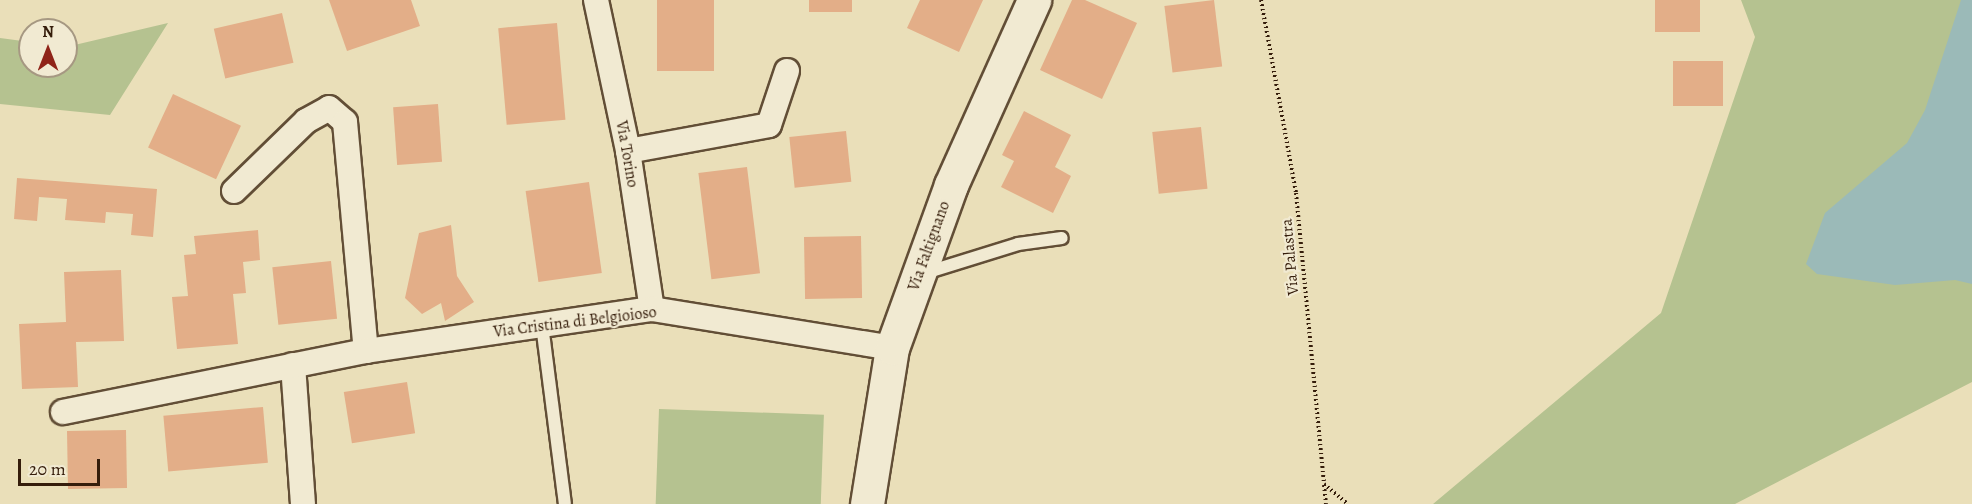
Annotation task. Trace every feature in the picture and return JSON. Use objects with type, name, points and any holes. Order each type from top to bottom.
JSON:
[{"type":"street","name":"Via Torino","points":[[596,0],[628,151],[652,309]]},
{"type":"street","name":"Via Faltignano","points":[[867,504],[892,348],[951,186],[1034,0]]},
{"type":"street","points":[[628,151],[769,124],[787,71]]},
{"type":"street","points":[[234,192],[306,121],[329,108],[345,122],[366,351]]},
{"type":"street","name":"Via Cristina di Belgioioso","points":[[63,412],[366,351],[652,309],[892,348]]},
{"type":"street","points":[[293,365],[303,504]]},
{"type":"lane","points":[[918,276],[956,260],[1062,238]]},
{"type":"lane","points":[[542,325],[565,504]]},
{"type":"path","name":"Via Palastra","points":[[1262,0],[1296,193],[1326,504]]},
{"type":"path","points":[[1324,484],[1348,504]]},
{"type":"green space","points":[[1741,0],[1972,0],[1972,382],[1735,504],[1433,504],[1661,313],[1755,37]]},
{"type":"green space","points":[[168,23],[110,115],[0,104],[0,38],[18,40],[18,78],[78,78],[78,44]]},
{"type":"green space","points":[[659,409],[824,415],[821,504],[656,504]]},
{"type":"water","points":[[1961,0],[1972,0],[1972,284],[1955,280],[1895,285],[1817,274],[1806,264],[1825,213],[1907,143],[1925,110]]},
{"type":"building","points":[[329,0],[411,0],[420,26],[347,51]]},
{"type":"building","points":[[657,0],[714,0],[714,71],[657,71]]},
{"type":"building","points":[[809,0],[852,0],[852,12],[809,12]]},
{"type":"building","points":[[920,0],[983,0],[959,52],[907,28]]},
{"type":"building","points":[[1072,0],[1085,0],[1137,23],[1102,99],[1040,70]]},
{"type":"building","points":[[1214,0],[1222,67],[1173,73],[1164,6]]},
{"type":"building","points":[[1655,0],[1700,0],[1700,32],[1655,32]]},
{"type":"building","points":[[282,13],[293,63],[225,78],[214,29]]},
{"type":"building","points":[[557,23],[565,120],[507,125],[498,28]]},
{"type":"building","points":[[1673,61],[1723,61],[1723,106],[1673,106]]},
{"type":"building","points":[[173,94],[241,126],[216,179],[148,147]]},
{"type":"building","points":[[438,104],[442,162],[397,165],[393,107]]},
{"type":"building","points":[[1024,111],[1071,135],[1055,167],[1071,176],[1053,213],[1001,187],[1014,161],[1002,155]]},
{"type":"building","points":[[1201,127],[1207,189],[1159,194],[1152,132]]},
{"type":"building","points":[[846,131],[851,182],[795,188],[789,137]]},
{"type":"building","points":[[747,167],[760,273],[711,279],[698,173]]},
{"type":"building","points":[[17,178],[157,189],[153,237],[131,235],[133,214],[106,212],[105,223],[65,220],[67,199],[39,197],[37,221],[14,219]]},
{"type":"building","points":[[589,182],[602,273],[538,282],[526,191]]},
{"type":"building","points":[[451,225],[457,276],[474,302],[445,321],[441,303],[422,314],[405,298],[419,233]]},
{"type":"building","points":[[258,230],[260,260],[243,262],[246,293],[233,294],[238,344],[177,349],[172,297],[188,296],[184,255],[196,254],[194,236]]},
{"type":"building","points":[[861,236],[862,298],[805,299],[804,237]]},
{"type":"building","points":[[331,261],[337,319],[278,325],[272,267]]},
{"type":"building","points":[[121,270],[124,341],[76,342],[78,387],[22,389],[19,324],[66,322],[64,272]]},
{"type":"building","points":[[407,382],[415,433],[352,443],[344,392]]},
{"type":"building","points":[[263,407],[268,463],[168,472],[163,416]]},
{"type":"building","points":[[126,430],[127,488],[68,489],[67,431]]}]
